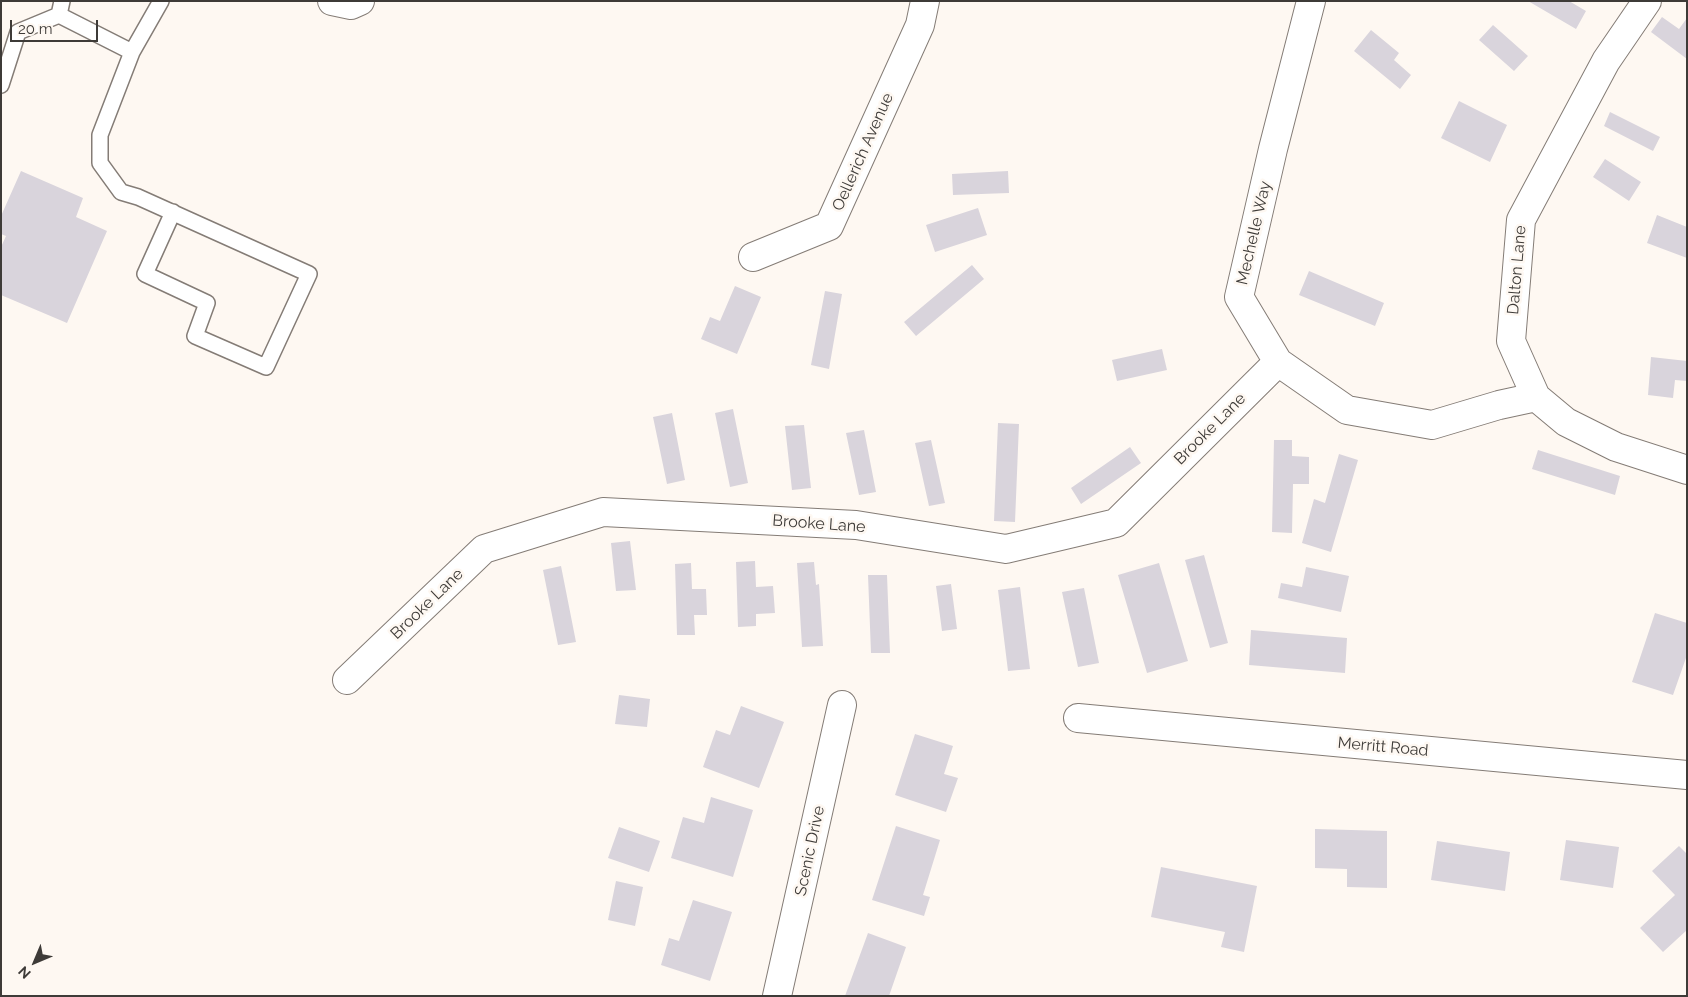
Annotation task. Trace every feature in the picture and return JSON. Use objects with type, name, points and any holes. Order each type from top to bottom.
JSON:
[{"type":"street","points":[[332,1],[351,5],[360,1]]},
{"type":"street","name":"Oellerich Avenue","points":[[753,257],[829,226],[920,25],[925,1]]},
{"type":"street","name":"Mechelle Way","points":[[1311,1],[1272,149],[1239,297],[1278,362],[1347,410],[1432,425],[1499,405],[1536,398]]},
{"type":"street","name":"Dalton Lane","points":[[1646,1],[1606,61],[1521,220],[1511,341],[1536,398],[1566,422],[1616,447],[1687,470]]},
{"type":"street","name":"Brooke Lane","points":[[347,680],[484,550],[604,512],[856,526],[1006,549],[1116,523],[1278,362]]},
{"type":"street","name":"Scenic Drive","points":[[777,996],[842,705]]},
{"type":"street","name":"Merritt Road","points":[[1078,718],[1687,775]]},
{"type":"lane","points":[[161,1],[132,52],[100,135],[100,163],[121,192],[173,212],[309,274],[266,367],[195,336],[208,303],[145,274],[173,212]]},
{"type":"lane","points":[[1,85],[18,32],[60,8],[132,52]]},
{"type":"building","points":[[1528,1],[1569,1],[1586,11],[1576,29]]},
{"type":"building","points":[[1662,17],[1679,29],[1687,18],[1687,59],[1651,32]]},
{"type":"building","points":[[1493,25],[1528,56],[1514,71],[1479,40]]},
{"type":"building","points":[[1371,30],[1399,53],[1394,60],[1411,75],[1400,89],[1354,51]]},
{"type":"building","points":[[1459,101],[1507,125],[1490,162],[1441,138]]},
{"type":"building","points":[[1610,112],[1660,137],[1653,151],[1604,126]]},
{"type":"building","points":[[1605,159],[1641,182],[1629,201],[1593,177]]},
{"type":"building","points":[[21,171],[83,198],[76,217],[107,231],[67,323],[1,295],[1,247],[6,236],[1,234],[1,216]]},
{"type":"building","points":[[1008,171],[1009,193],[953,195],[952,174]]},
{"type":"building","points":[[978,208],[987,235],[935,252],[926,225]]},
{"type":"building","points":[[1657,215],[1687,227],[1687,258],[1647,243]]},
{"type":"building","points":[[972,265],[984,279],[916,336],[904,322]]},
{"type":"building","points":[[1309,271],[1384,303],[1375,326],[1299,295]]},
{"type":"building","points":[[735,286],[761,297],[737,354],[701,339],[710,317],[720,321]]},
{"type":"building","points":[[825,291],[842,294],[829,369],[811,365]]},
{"type":"building","points":[[1162,349],[1167,370],[1117,381],[1112,360]]},
{"type":"building","points":[[1651,357],[1687,361],[1687,381],[1675,380],[1673,398],[1648,395]]},
{"type":"building","points":[[733,409],[748,483],[730,487],[715,413]]},
{"type":"building","points":[[672,413],[685,480],[667,484],[653,417]]},
{"type":"building","points":[[998,423],[1019,424],[1015,522],[994,521]]},
{"type":"building","points":[[804,425],[811,488],[792,490],[785,426]]},
{"type":"building","points":[[864,430],[876,492],[859,495],[846,433]]},
{"type":"building","points":[[931,440],[945,503],[929,506],[915,443]]},
{"type":"building","points":[[1274,440],[1292,440],[1292,456],[1309,457],[1309,484],[1293,484],[1292,533],[1272,532]]},
{"type":"building","points":[[1130,447],[1141,463],[1081,504],[1071,488]]},
{"type":"building","points":[[1538,450],[1620,476],[1615,495],[1532,469]]},
{"type":"building","points":[[1339,454],[1358,460],[1331,552],[1302,543],[1314,499],[1325,503]]},
{"type":"building","points":[[630,541],[636,590],[616,591],[611,543]]},
{"type":"building","points":[[1204,555],[1228,643],[1210,648],[1185,560]]},
{"type":"building","points":[[755,561],[756,587],[773,586],[775,613],[756,614],[756,626],[738,627],[736,562]]},
{"type":"building","points":[[814,562],[816,585],[819,584],[823,646],[802,647],[797,563]]},
{"type":"building","points":[[691,563],[692,589],[706,589],[707,615],[694,615],[695,635],[677,635],[675,564]]},
{"type":"building","points":[[1159,563],[1188,661],[1147,673],[1118,575]]},
{"type":"building","points":[[561,566],[576,642],[558,645],[543,570]]},
{"type":"building","points":[[1306,567],[1349,576],[1341,612],[1278,598],[1281,583],[1302,587]]},
{"type":"building","points":[[868,575],[887,575],[890,653],[871,653]]},
{"type":"building","points":[[951,584],[957,629],[942,631],[936,586]]},
{"type":"building","points":[[1020,587],[1030,669],[1008,671],[998,590]]},
{"type":"building","points":[[1084,588],[1099,663],[1078,667],[1062,592]]},
{"type":"building","points":[[1655,613],[1687,623],[1687,655],[1673,695],[1632,682]]},
{"type":"building","points":[[1251,630],[1347,638],[1345,673],[1249,665]]},
{"type":"building","points":[[619,695],[650,699],[647,727],[615,724]]},
{"type":"building","points":[[741,706],[784,722],[759,788],[703,767],[716,730],[730,735]]},
{"type":"building","points":[[915,734],[953,746],[944,774],[958,778],[946,812],[895,795]]},
{"type":"building","points":[[711,797],[753,810],[733,877],[671,858],[683,817],[704,823]]},
{"type":"building","points":[[896,826],[940,840],[923,895],[930,897],[924,916],[872,900]]},
{"type":"building","points":[[619,827],[660,841],[649,872],[608,858]]},
{"type":"building","points":[[1315,829],[1387,831],[1387,888],[1347,887],[1347,869],[1315,868]]},
{"type":"building","points":[[1566,840],[1619,847],[1613,888],[1560,880]]},
{"type":"building","points":[[1437,841],[1510,852],[1505,891],[1431,880]]},
{"type":"building","points":[[1679,846],[1687,854],[1687,930],[1663,952],[1640,928],[1675,895],[1652,871]]},
{"type":"building","points":[[1161,867],[1257,886],[1244,952],[1221,947],[1225,932],[1151,917]]},
{"type":"building","points":[[616,881],[643,887],[635,926],[608,920]]},
{"type":"building","points":[[693,900],[732,912],[710,981],[661,965],[669,938],[679,941]]},
{"type":"building","points":[[868,933],[906,947],[889,996],[845,996]]}]
